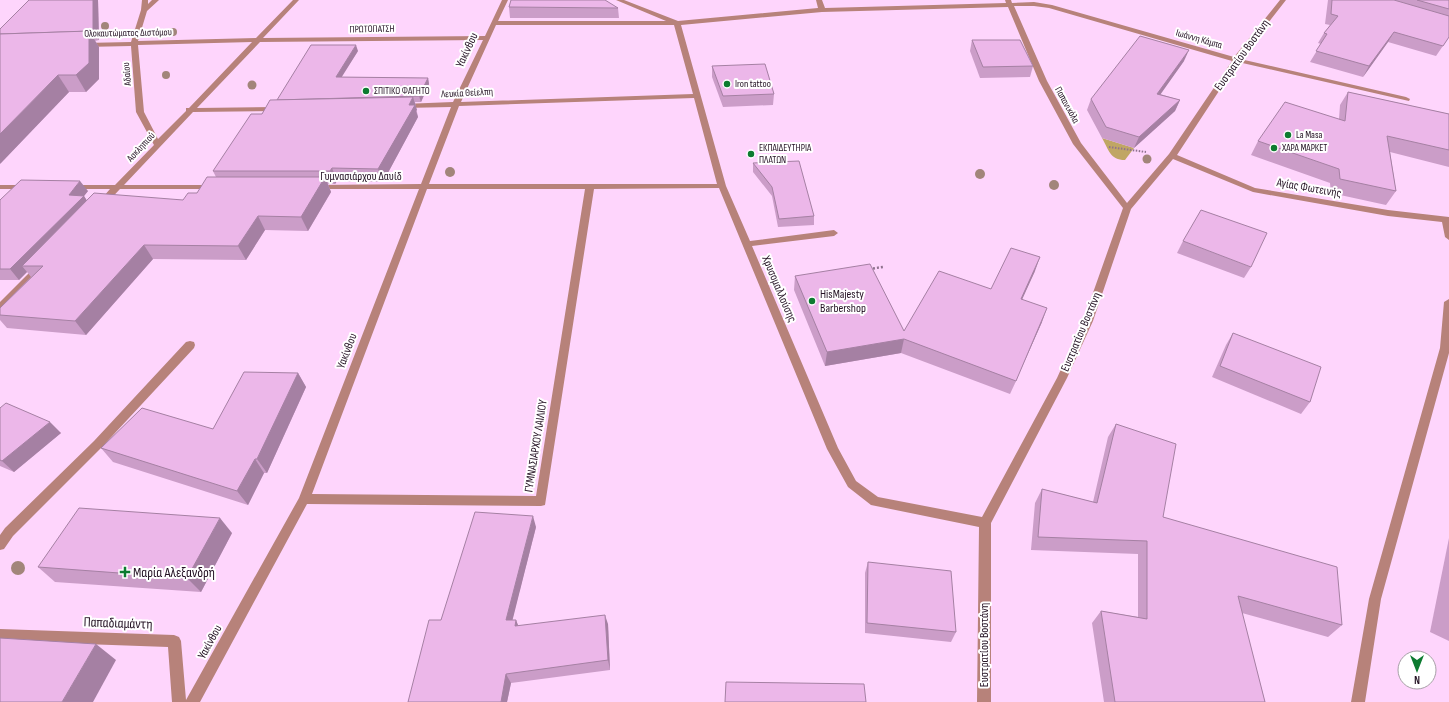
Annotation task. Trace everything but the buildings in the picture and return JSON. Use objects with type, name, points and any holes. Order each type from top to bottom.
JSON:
[{"type":"street","name":"Αδαίου","points":[[145,0],[144,10],[134,43],[140,112],[158,144]]},
{"type":"street","points":[[144,10],[156,0]]},
{"type":"street","name":"Ασκληπιού","points":[[97,208],[189,110],[296,0]]},
{"type":"street","name":"Υακίνθου","points":[[192,702],[304,499],[456,104],[505,0]]},
{"type":"street","points":[[619,0],[677,23]]},
{"type":"street","points":[[819,0],[822,10]]},
{"type":"street","name":"Ευστρατίου Βοστάνη","points":[[984,702],[985,523],[1062,378],[1088,321],[1127,208],[1172,156],[1236,60],[1283,0]]},
{"type":"street","name":"Ιωάννη Κάμπα","points":[[677,23],[822,10],[1011,1],[1050,6],[1236,60],[1406,99]]},
{"type":"street","name":"Παπανικόλα","points":[[1011,1],[1043,81],[1077,144],[1127,208]]},
{"type":"street","points":[[495,23],[677,23]]},
{"type":"street","name":"Χρυσομαλλούσης","points":[[677,23],[722,186],[833,450],[852,484],[875,501],[985,523]]},
{"type":"street","name":"ΠΡΩΤΟΠΑΤΣΗ","points":[[257,40],[486,38]]},
{"type":"street","name":"Ολοκαυτώματος Διστόμου","points":[[79,45],[257,40]]},
{"type":"street","name":"Λευκία Θείελπη","points":[[393,106],[697,96]]},
{"type":"street","points":[[189,110],[283,109]]},
{"type":"street","name":"Αγίας Φωτεινής","points":[[1172,156],[1253,190],[1388,213],[1448,220]]},
{"type":"street","name":"ΓΥΜΝΑΣΙΑΡΧΟΥ ΛΑΙΛΙΟΥ","points":[[304,499],[541,501],[590,186]]},
{"type":"street","name":"Γυμνασιάρχου Δαυίδ","points":[[306,187],[424,188],[722,186]]},
{"type":"street","points":[[0,187],[32,187]]},
{"type":"street","points":[[63,187],[220,187]]},
{"type":"street","points":[[1448,220],[1449,236]]},
{"type":"street","points":[[747,244],[834,233]]},
{"type":"street","points":[[0,308],[48,258]]},
{"type":"street","points":[[1358,702],[1375,599],[1447,348],[1449,302]]},
{"type":"street","points":[[0,545],[9,532],[98,444],[190,345]]},
{"type":"street","name":"Παπαδιαμάντη","points":[[0,635],[174,642],[179,702]]},
{"type":"path","points":[[1077,144],[1172,156]]},
{"type":"path","points":[[868,269],[883,267]]},
{"type":"shaded area","points":[[1102,138],[1134,148],[1125,160],[1120,160],[1110,154]]},
{"type":"place","name":"Iron tattoo","points":[[727,84]]},
{"type":"place","name":"ΣΠΙΤΙΚΟ ΦΑΓΗΤΟ","points":[[366,91]]},
{"type":"place","name":"La Masa","points":[[1288,135]]},
{"type":"place","name":"ΧΑΡΑ ΜΑΡΚΕΤ","points":[[1274,148]]},
{"type":"place","name":"ΕΚΠΑΙΔΕΥΤΗΡΙΑ ΠΛΑΤΩΝ","points":[[751,154]]},
{"type":"place","name":"HisMajesty Barbershop","points":[[812,301]]},
{"type":"place","name":"Μαρία Αλεξανδρή","points":[[125,572]]}]
